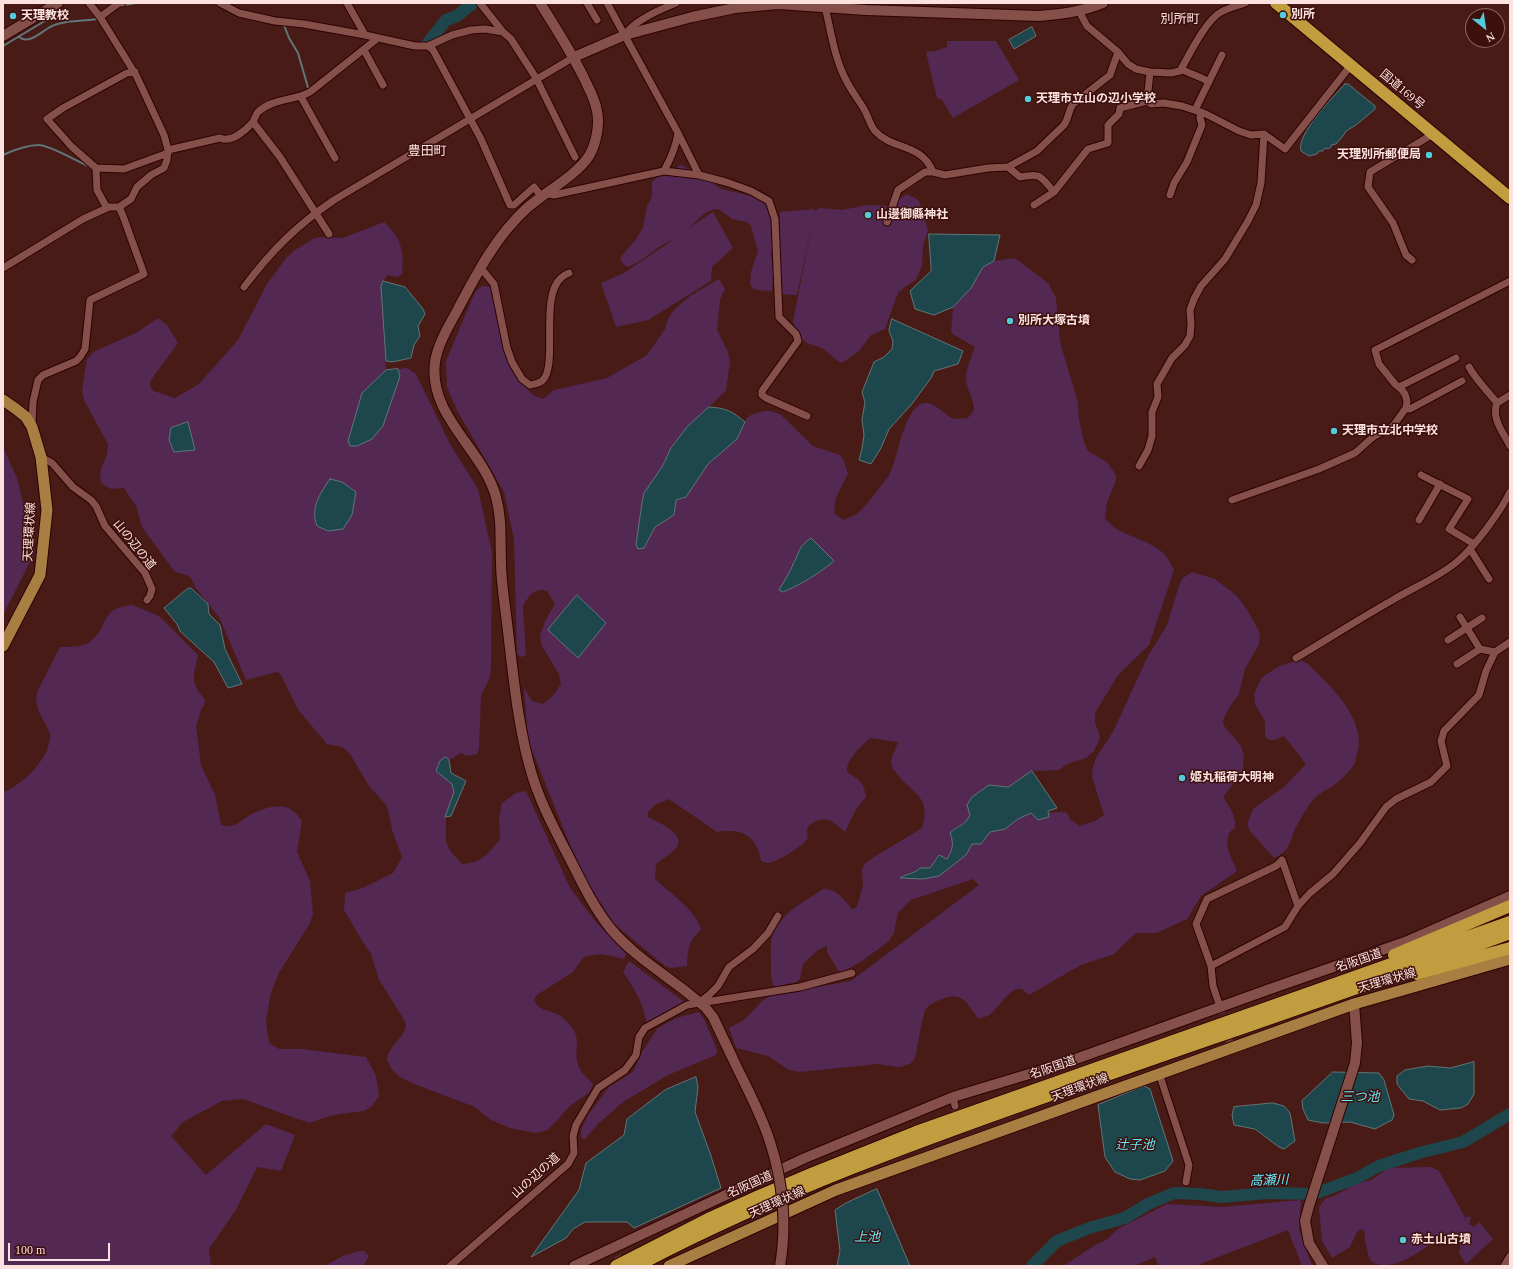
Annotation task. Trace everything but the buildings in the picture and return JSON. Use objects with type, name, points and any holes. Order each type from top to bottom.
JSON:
[{"type":"highway","name":"国道169号","points":[[1276,3],[1510,198]]},
{"type":"highway","points":[[1283,1003],[1510,906]]},
{"type":"highway","name":"名阪国道","points":[[616,1266],[708,1219],[838,1163],[973,1111],[1510,922]]},
{"type":"highway","name":"名阪国道","points":[[637,1266],[711,1229],[861,1164],[975,1121],[1510,933]]},
{"type":"highway","points":[[1215,1037],[1266,1022],[1386,982],[1510,948]]},
{"type":"main road","name":"天理環状線","points":[[3,400],[16,408],[26,417],[32,427],[41,457],[47,510],[40,575],[3,646]]},
{"type":"main road","name":"天理環状線","points":[[669,1266],[836,1190],[965,1140],[1354,1004],[1510,958]]},
{"type":"street","points":[[3,36],[58,3]]},
{"type":"street","points":[[3,268],[83,219],[107,208],[119,207],[131,199],[137,187],[146,179],[164,168],[167,160],[168,151],[164,135],[135,72],[100,17],[89,3]]},
{"type":"street","points":[[100,17],[119,3],[122,3]]},
{"type":"street","points":[[220,3],[239,13],[275,21],[304,24],[415,46],[428,46],[452,35],[471,30],[485,29],[503,32]]},
{"type":"street","points":[[348,3],[365,35]]},
{"type":"street","points":[[480,3],[503,32],[511,39],[536,78],[574,157]]},
{"type":"street","points":[[540,3],[572,54],[592,95],[597,111],[598,124],[595,140],[589,155],[575,170],[525,210],[501,236],[480,267],[443,338],[435,364],[434,381],[445,412],[486,472],[498,504],[502,533],[501,557],[504,604],[519,716],[530,770],[539,795],[549,818],[589,896],[604,919],[625,944],[699,1002],[713,1017],[770,1141],[778,1175],[784,1225],[780,1266]]},
{"type":"street","points":[[587,3],[597,20]]},
{"type":"street","points":[[607,3],[678,132],[698,175]]},
{"type":"street","points":[[625,35],[630,28],[663,8],[676,3]]},
{"type":"street","points":[[244,287],[263,262],[291,233],[334,200],[470,119],[572,54],[625,35],[736,5],[778,4],[825,8],[865,6],[1039,16],[1079,11],[1103,3]]},
{"type":"street","points":[[1079,11],[1087,26],[1118,52],[1128,64],[1150,72],[1171,73],[1181,69],[1203,32],[1214,17],[1221,12],[1245,3]]},
{"type":"street","points":[[825,8],[836,53],[843,73],[875,131],[882,137],[907,147],[925,158],[930,163],[933,172]]},
{"type":"street","points":[[135,72],[127,73],[62,108],[47,119],[72,147],[96,168],[124,169],[168,151],[220,138],[224,140],[230,139],[253,122],[258,112],[269,105],[283,100],[301,97],[310,92],[378,38]]},
{"type":"street","points":[[428,46],[433,50],[481,139],[510,206],[514,206],[534,187],[543,195],[554,195],[664,171],[698,175],[751,191],[769,201],[775,219],[779,317],[796,334],[798,341],[762,392],[762,395],[807,416]]},
{"type":"street","points":[[364,50],[383,85]]},
{"type":"street","points":[[887,222],[898,190],[925,172],[946,175],[988,168],[1008,167],[1037,150],[1064,125],[1067,121],[1069,110],[1073,104],[1110,76],[1118,52]]},
{"type":"street","points":[[1170,195],[1174,183],[1187,162],[1202,125],[1198,111],[1209,82],[1222,55]]},
{"type":"street","points":[[1034,205],[1054,192],[1084,152],[1088,149],[1108,143],[1108,125],[1119,114],[1120,108],[1147,101],[1150,104],[1164,103],[1198,111],[1239,131],[1251,135],[1264,134],[1285,149],[1351,65]]},
{"type":"street","points":[[1181,69],[1209,82]]},
{"type":"street","points":[[1147,101],[1150,72]]},
{"type":"street","points":[[301,97],[335,158]]},
{"type":"street","points":[[253,122],[280,157],[329,234]]},
{"type":"street","points":[[664,171],[677,145],[678,132]]},
{"type":"street","points":[[1139,466],[1148,450],[1152,436],[1152,412],[1158,397],[1157,384],[1172,358],[1185,345],[1190,336],[1190,310],[1194,299],[1201,286],[1225,259],[1256,205],[1261,183],[1264,134]]},
{"type":"street","points":[[1412,260],[1406,254],[1393,223],[1368,187],[1370,172],[1433,134]]},
{"type":"street","points":[[1008,167],[1020,177],[1035,174],[1039,175],[1054,192]]},
{"type":"street","points":[[96,168],[97,190],[107,208]]},
{"type":"street","points":[[32,427],[33,402],[38,380],[42,375],[76,361],[85,349],[90,300],[144,274],[124,216],[119,207]]},
{"type":"street","points":[[480,267],[494,284],[512,362],[522,379],[530,385],[538,384],[546,375],[549,364],[551,301],[554,288],[560,278],[568,273]]},
{"type":"street","points":[[1232,500],[1319,469],[1355,453],[1373,437],[1393,426],[1406,408],[1405,394],[1384,372],[1379,364],[1375,350],[1510,281]]},
{"type":"street","points":[[1399,387],[1456,358]]},
{"type":"street","points":[[1469,367],[1474,376],[1485,387],[1496,402]]},
{"type":"street","points":[[1406,408],[1410,409],[1462,381]]},
{"type":"street","points":[[1510,395],[1496,402],[1494,408],[1495,418],[1510,446]]},
{"type":"street","name":"山の辺の道","points":[[41,457],[52,463],[73,487],[91,500],[96,506],[105,526],[145,573],[152,589],[147,600]]},
{"type":"street","points":[[1421,475],[1468,499],[1449,529],[1472,547],[1489,579]]},
{"type":"street","points":[[1419,520],[1440,484]]},
{"type":"street","points":[[1296,658],[1459,561],[1472,547],[1505,502],[1510,492]]},
{"type":"street","points":[[1460,617],[1480,649]]},
{"type":"street","points":[[1448,640],[1482,618]]},
{"type":"street","points":[[1211,966],[1286,927],[1298,906],[1310,893],[1334,874],[1360,844],[1386,808],[1396,799],[1431,782],[1447,766],[1441,741],[1444,730],[1479,695],[1486,672],[1495,652],[1510,642]]},
{"type":"street","points":[[1457,664],[1480,649],[1495,652]]},
{"type":"street","points":[[1220,1008],[1213,986],[1211,966],[1196,924],[1207,900],[1276,866],[1282,860],[1298,906]]},
{"type":"street","points":[[574,1266],[805,1158],[954,1102],[1405,942],[1510,896]]},
{"type":"street","points":[[699,1002],[709,996],[718,986],[729,967],[753,949],[768,933],[778,916]]},
{"type":"street","points":[[699,1002],[800,987],[852,972]]},
{"type":"street","name":"山の辺の道","points":[[450,1266],[568,1164],[574,1153],[573,1136],[576,1125],[598,1088],[625,1070],[636,1056],[639,1037],[645,1028],[687,1005],[699,1002]]},
{"type":"street","points":[[1323,1266],[1310,1243],[1305,1221],[1308,1206],[1355,1063],[1357,1043],[1354,1004]]},
{"type":"street","points":[[1159,1073],[1189,1165],[1186,1182]]},
{"type":"street","points":[[1504,1266],[1510,1256]]},
{"type":"shaded area","points":[[947,41],[996,41],[1019,80],[953,118],[942,100],[937,98],[926,52],[936,51],[947,47]]},
{"type":"shaded area","points":[[681,165],[699,173],[721,189],[765,199],[772,208],[774,233],[771,255],[773,270],[772,291],[757,290],[752,288],[750,283],[751,272],[758,251],[751,226],[747,222],[732,219],[720,210],[714,209],[705,213],[689,228],[713,212],[733,248],[712,267],[711,281],[648,320],[616,327],[601,283],[624,273],[673,240],[667,242],[633,265],[627,267],[620,259],[643,228],[647,206],[652,197],[652,182],[656,178]]},
{"type":"shaded area","points":[[907,194],[917,199],[920,203],[928,231],[923,245],[922,266],[916,280],[898,293],[885,329],[871,335],[858,352],[842,363],[822,348],[807,343],[799,337],[793,322],[813,219],[797,295],[780,294],[780,212],[814,209],[814,211],[820,208],[842,210],[867,205],[888,206]]},
{"type":"shaded area","points":[[384,222],[395,234],[398,240],[403,259],[402,274],[398,277],[388,275],[381,283],[386,370],[362,393],[348,441],[391,399],[400,376],[398,369],[407,368],[416,374],[451,446],[478,489],[492,553],[491,666],[490,677],[481,696],[479,749],[477,754],[466,756],[461,753],[449,760],[446,757],[454,792],[446,817],[446,842],[451,852],[462,864],[475,862],[484,857],[500,840],[499,819],[502,803],[516,793],[526,791],[570,888],[596,922],[626,954],[624,959],[602,954],[587,956],[582,959],[573,972],[537,995],[534,999],[538,1006],[544,1010],[559,1015],[573,1029],[577,1039],[577,1061],[579,1068],[593,1084],[589,1093],[571,1105],[548,1130],[535,1133],[510,1128],[491,1120],[475,1107],[414,1084],[400,1077],[392,1070],[387,1060],[387,1056],[403,1033],[406,1025],[405,1021],[379,980],[371,954],[344,910],[345,893],[363,888],[393,873],[402,857],[393,833],[387,806],[369,786],[350,754],[342,747],[327,744],[299,711],[280,673],[277,672],[246,680],[220,619],[195,587],[191,578],[187,575],[175,572],[142,527],[136,506],[124,488],[111,489],[101,483],[100,472],[107,454],[108,444],[85,402],[82,392],[87,359],[95,351],[136,333],[158,318],[167,325],[178,343],[153,377],[150,382],[150,387],[154,391],[175,398],[199,384],[238,340],[267,284],[287,257],[295,250],[315,238],[343,238]]},
{"type":"shaded area","points":[[1015,258],[1048,283],[1056,298],[1060,342],[1078,403],[1079,420],[1084,442],[1088,451],[1107,462],[1116,475],[1116,480],[1107,502],[1105,518],[1117,529],[1148,543],[1162,552],[1174,570],[1149,645],[1118,675],[1095,713],[1095,723],[1100,736],[1094,751],[1086,758],[1067,764],[1059,770],[1032,771],[970,815],[967,822],[955,828],[952,850],[947,859],[939,855],[930,868],[966,855],[972,844],[981,844],[990,832],[1005,829],[1018,819],[1031,813],[1066,812],[1071,820],[1080,826],[1095,821],[1104,815],[1092,777],[1093,766],[1097,756],[1113,732],[1147,658],[1167,625],[1180,583],[1183,578],[1192,572],[1215,579],[1236,595],[1246,608],[1260,633],[1259,644],[1245,669],[1239,694],[1230,706],[1223,720],[1224,726],[1241,746],[1244,756],[1242,773],[1223,797],[1235,820],[1235,828],[1230,832],[1227,842],[1237,871],[1201,896],[1187,919],[1157,933],[1136,933],[1114,954],[1081,965],[1029,995],[1021,989],[1017,989],[988,1016],[978,1018],[967,1003],[955,996],[931,1004],[927,1007],[925,1012],[920,1030],[916,1055],[910,1064],[899,1067],[877,1064],[800,1072],[789,1070],[768,1056],[736,1048],[729,1028],[744,1020],[762,1001],[772,995],[851,981],[979,885],[973,879],[911,900],[898,913],[894,933],[888,942],[862,961],[842,972],[838,970],[827,952],[827,946],[818,950],[803,964],[800,979],[796,982],[775,987],[771,976],[771,940],[773,933],[782,919],[788,913],[823,889],[832,890],[843,898],[852,909],[857,907],[863,885],[862,869],[865,864],[922,828],[925,809],[923,802],[897,774],[891,764],[898,742],[870,738],[851,758],[847,767],[847,772],[858,779],[864,788],[866,797],[856,809],[845,832],[829,820],[825,819],[816,821],[808,827],[808,838],[805,842],[789,854],[771,862],[766,863],[761,861],[757,848],[749,837],[734,831],[717,832],[669,799],[655,805],[648,812],[648,817],[670,829],[678,838],[679,843],[676,848],[656,864],[655,879],[689,909],[699,923],[701,930],[691,942],[687,966],[670,968],[665,966],[613,923],[589,885],[570,845],[528,740],[524,687],[532,701],[543,704],[552,697],[561,684],[559,674],[542,646],[540,636],[545,621],[555,604],[547,591],[539,590],[530,596],[523,606],[526,655],[521,657],[517,654],[514,539],[504,492],[457,410],[447,387],[446,361],[475,292],[479,288],[484,286],[490,287],[494,291],[499,321],[522,383],[533,395],[543,399],[554,390],[607,378],[647,355],[665,329],[668,319],[674,310],[690,296],[719,279],[725,289],[720,299],[717,330],[727,350],[730,361],[726,391],[687,427],[671,448],[662,467],[644,493],[636,544],[638,548],[644,548],[655,527],[674,515],[676,500],[686,497],[708,464],[737,439],[747,418],[751,415],[764,411],[780,414],[813,446],[840,455],[843,459],[848,474],[836,498],[834,509],[835,514],[844,520],[861,511],[889,475],[906,424],[911,414],[917,407],[924,403],[932,404],[952,418],[956,419],[968,418],[974,410],[966,376],[975,347],[951,333],[953,307],[971,288],[983,267],[994,261]],"holes":[[[811,538],[834,561],[819,573],[779,590]],[[920,868],[929,868],[901,878],[915,872]]]},
{"type":"shaded area","points":[[3,447],[17,478],[35,552],[3,615]]},
{"type":"shaded area","points":[[132,605],[159,616],[198,655],[194,679],[200,694],[205,700],[196,726],[201,765],[215,795],[221,825],[232,826],[253,813],[276,806],[282,806],[292,810],[302,821],[297,852],[310,881],[313,914],[310,923],[279,973],[271,992],[266,1022],[269,1043],[279,1049],[302,1049],[366,1057],[376,1076],[379,1096],[372,1106],[364,1111],[333,1115],[309,1123],[243,1099],[222,1101],[183,1122],[171,1136],[206,1175],[266,1124],[295,1135],[281,1171],[257,1167],[237,1208],[209,1249],[211,1266],[3,1266],[3,792],[27,777],[35,769],[46,751],[50,733],[39,712],[36,697],[60,647],[75,647],[86,644],[99,632],[110,613],[118,608]]},
{"type":"shaded area","points":[[1298,660],[1308,664],[1337,694],[1346,706],[1358,731],[1359,744],[1352,768],[1332,787],[1318,795],[1312,801],[1298,824],[1287,849],[1274,858],[1250,831],[1247,824],[1253,809],[1284,787],[1306,764],[1284,736],[1272,740],[1265,737],[1265,721],[1255,704],[1254,694],[1261,679],[1265,675],[1280,666]]},
{"type":"shaded area","points":[[629,961],[683,1001],[684,1005],[647,1024],[638,996],[623,972]]},
{"type":"shaded area","points":[[699,1012],[705,1021],[717,1050],[716,1055],[668,1075],[623,1102],[598,1124],[584,1140],[581,1136],[581,1130],[588,1115],[609,1087],[633,1072],[642,1052],[657,1029],[676,1018]]},
{"type":"shaded area","points":[[1431,1167],[1439,1171],[1465,1217],[1464,1222],[1466,1217],[1471,1217],[1469,1224],[1474,1227],[1479,1222],[1493,1239],[1466,1264],[1459,1253],[1462,1234],[1441,1239],[1408,1259],[1400,1262],[1385,1265],[1377,1264],[1370,1259],[1368,1255],[1365,1242],[1365,1232],[1361,1229],[1357,1232],[1350,1247],[1332,1258],[1322,1241],[1319,1207],[1325,1199],[1356,1184],[1371,1180],[1389,1168]]},
{"type":"shaded area","points":[[1301,1200],[1299,1230],[1312,1266],[1302,1266],[1288,1230],[1195,1266],[1159,1266],[1155,1257],[1134,1266],[1063,1266],[1097,1244],[1106,1240],[1118,1229],[1167,1204],[1222,1207]]},
{"type":"shaded area","points":[[358,1251],[364,1251],[369,1256],[363,1266],[324,1266],[343,1256]]},
{"type":"water","points":[[1032,27],[1036,36],[1014,49],[1009,40]]},
{"type":"water","points":[[1345,84],[1348,84],[1375,106],[1375,109],[1356,125],[1346,131],[1336,144],[1331,145],[1328,149],[1325,148],[1323,151],[1319,151],[1317,154],[1309,156],[1301,151],[1301,144],[1304,135],[1325,106]]},
{"type":"water","points":[[929,234],[1000,235],[994,261],[983,267],[971,288],[953,307],[934,315],[915,309],[910,291],[931,271]]},
{"type":"water","points":[[383,281],[405,287],[423,309],[425,314],[418,326],[420,336],[414,345],[411,358],[392,362],[386,361],[381,287]]},
{"type":"water","points":[[892,319],[963,351],[958,364],[934,371],[931,378],[911,405],[889,429],[881,448],[871,464],[859,460],[864,435],[862,420],[865,402],[862,392],[874,362],[884,357],[892,349],[893,341],[889,331]]},
{"type":"water","points":[[398,369],[400,376],[383,426],[372,439],[357,446],[350,446],[348,441],[362,393],[386,370]]},
{"type":"water","points":[[709,407],[720,408],[728,411],[745,422],[737,439],[708,464],[686,497],[676,500],[674,515],[655,527],[644,548],[638,549],[636,544],[644,493],[662,467],[671,448],[687,427]]},
{"type":"water","points":[[188,422],[195,450],[174,452],[169,440],[171,428]]},
{"type":"water","points":[[330,479],[342,482],[356,492],[352,515],[343,529],[328,531],[317,526],[315,520],[315,507]]},
{"type":"water","points":[[811,538],[834,561],[797,586],[783,592],[779,590],[801,547]]},
{"type":"water","points":[[191,588],[208,604],[209,614],[220,625],[225,649],[242,684],[228,688],[214,662],[180,631],[177,624],[164,608],[187,589]]},
{"type":"water","points":[[577,595],[606,623],[578,658],[548,630]]},
{"type":"water","points":[[446,757],[449,760],[451,773],[466,781],[451,816],[445,817],[454,792],[452,784],[436,771],[440,761]]},
{"type":"water","points":[[1032,771],[1057,808],[1048,811],[1049,817],[1038,820],[1031,813],[1018,819],[1005,829],[990,832],[981,844],[972,844],[966,855],[939,876],[923,879],[900,878],[915,872],[920,868],[930,868],[939,855],[947,859],[951,852],[952,846],[950,833],[968,819],[970,815],[967,805],[972,797],[989,785],[1008,787]]},
{"type":"water","name":"三つ池","points":[[1474,1062],[1474,1094],[1468,1104],[1461,1108],[1440,1110],[1423,1101],[1409,1099],[1397,1084],[1397,1076],[1405,1070],[1428,1066],[1450,1068]]},
{"type":"water","name":"三つ池","points":[[1333,1072],[1379,1073],[1384,1080],[1394,1115],[1392,1120],[1375,1129],[1350,1122],[1323,1123],[1308,1120],[1303,1109],[1302,1101]]},
{"type":"water","points":[[696,1077],[698,1087],[695,1112],[721,1188],[634,1228],[627,1222],[585,1222],[573,1229],[566,1238],[531,1257],[579,1190],[586,1163],[624,1135],[627,1119],[665,1090]]},
{"type":"water","name":"辻子池","points":[[1144,1086],[1150,1089],[1173,1161],[1165,1171],[1140,1180],[1130,1179],[1115,1172],[1105,1157],[1098,1105]]},
{"type":"water","points":[[1273,1103],[1284,1106],[1290,1113],[1295,1141],[1284,1149],[1255,1129],[1234,1125],[1232,1115],[1234,1107]]},
{"type":"water","name":"上池","points":[[877,1189],[910,1266],[837,1266],[840,1251],[835,1210],[846,1203]]},
{"type":"waterway","points":[[124,5],[136,3]]},
{"type":"waterway","points":[[427,44],[446,20],[457,16],[473,3]]},
{"type":"waterway","points":[[3,46],[63,10]]},
{"type":"waterway","points":[[19,37],[27,40],[50,27],[61,23],[99,19]]},
{"type":"waterway","points":[[284,25],[289,38],[298,53],[309,91]]},
{"type":"waterway","points":[[3,155],[25,147],[39,145],[57,151],[92,168]]},
{"type":"waterway","name":"高瀬川","points":[[1032,1266],[1057,1241],[1089,1228],[1125,1218],[1148,1204],[1174,1193],[1222,1197],[1267,1193],[1314,1194],[1357,1178],[1379,1166],[1419,1153],[1463,1142],[1510,1114]]},
{"type":"tunnel","points":[[1220,1007],[1231,1047]]},
{"type":"tunnel","points":[[955,1106],[964,1136]]},
{"type":"tunnel","points":[[612,1247],[622,1266]]},
{"type":"place","name":"別所","points":[[1283,15]]},
{"type":"place","name":"天理教校","points":[[13,16]]},
{"type":"place","name":"天理市立山の辺小学校","points":[[1028,99]]},
{"type":"place","name":"天理別所郵便局","points":[[1429,155]]},
{"type":"place","name":"山邊御縣神社","points":[[868,215]]},
{"type":"place","name":"別所大塚古墳","points":[[1010,321]]},
{"type":"place","name":"天理市立北中学校","points":[[1334,431]]},
{"type":"place","name":"姫丸稲荷大明神","points":[[1182,778]]},
{"type":"place","name":"赤土山古墳","points":[[1403,1240]]},
{"type":"district","name":"別所町","points":[[1180,20]]},
{"type":"district","name":"豊田町","points":[[427,152]]}]
